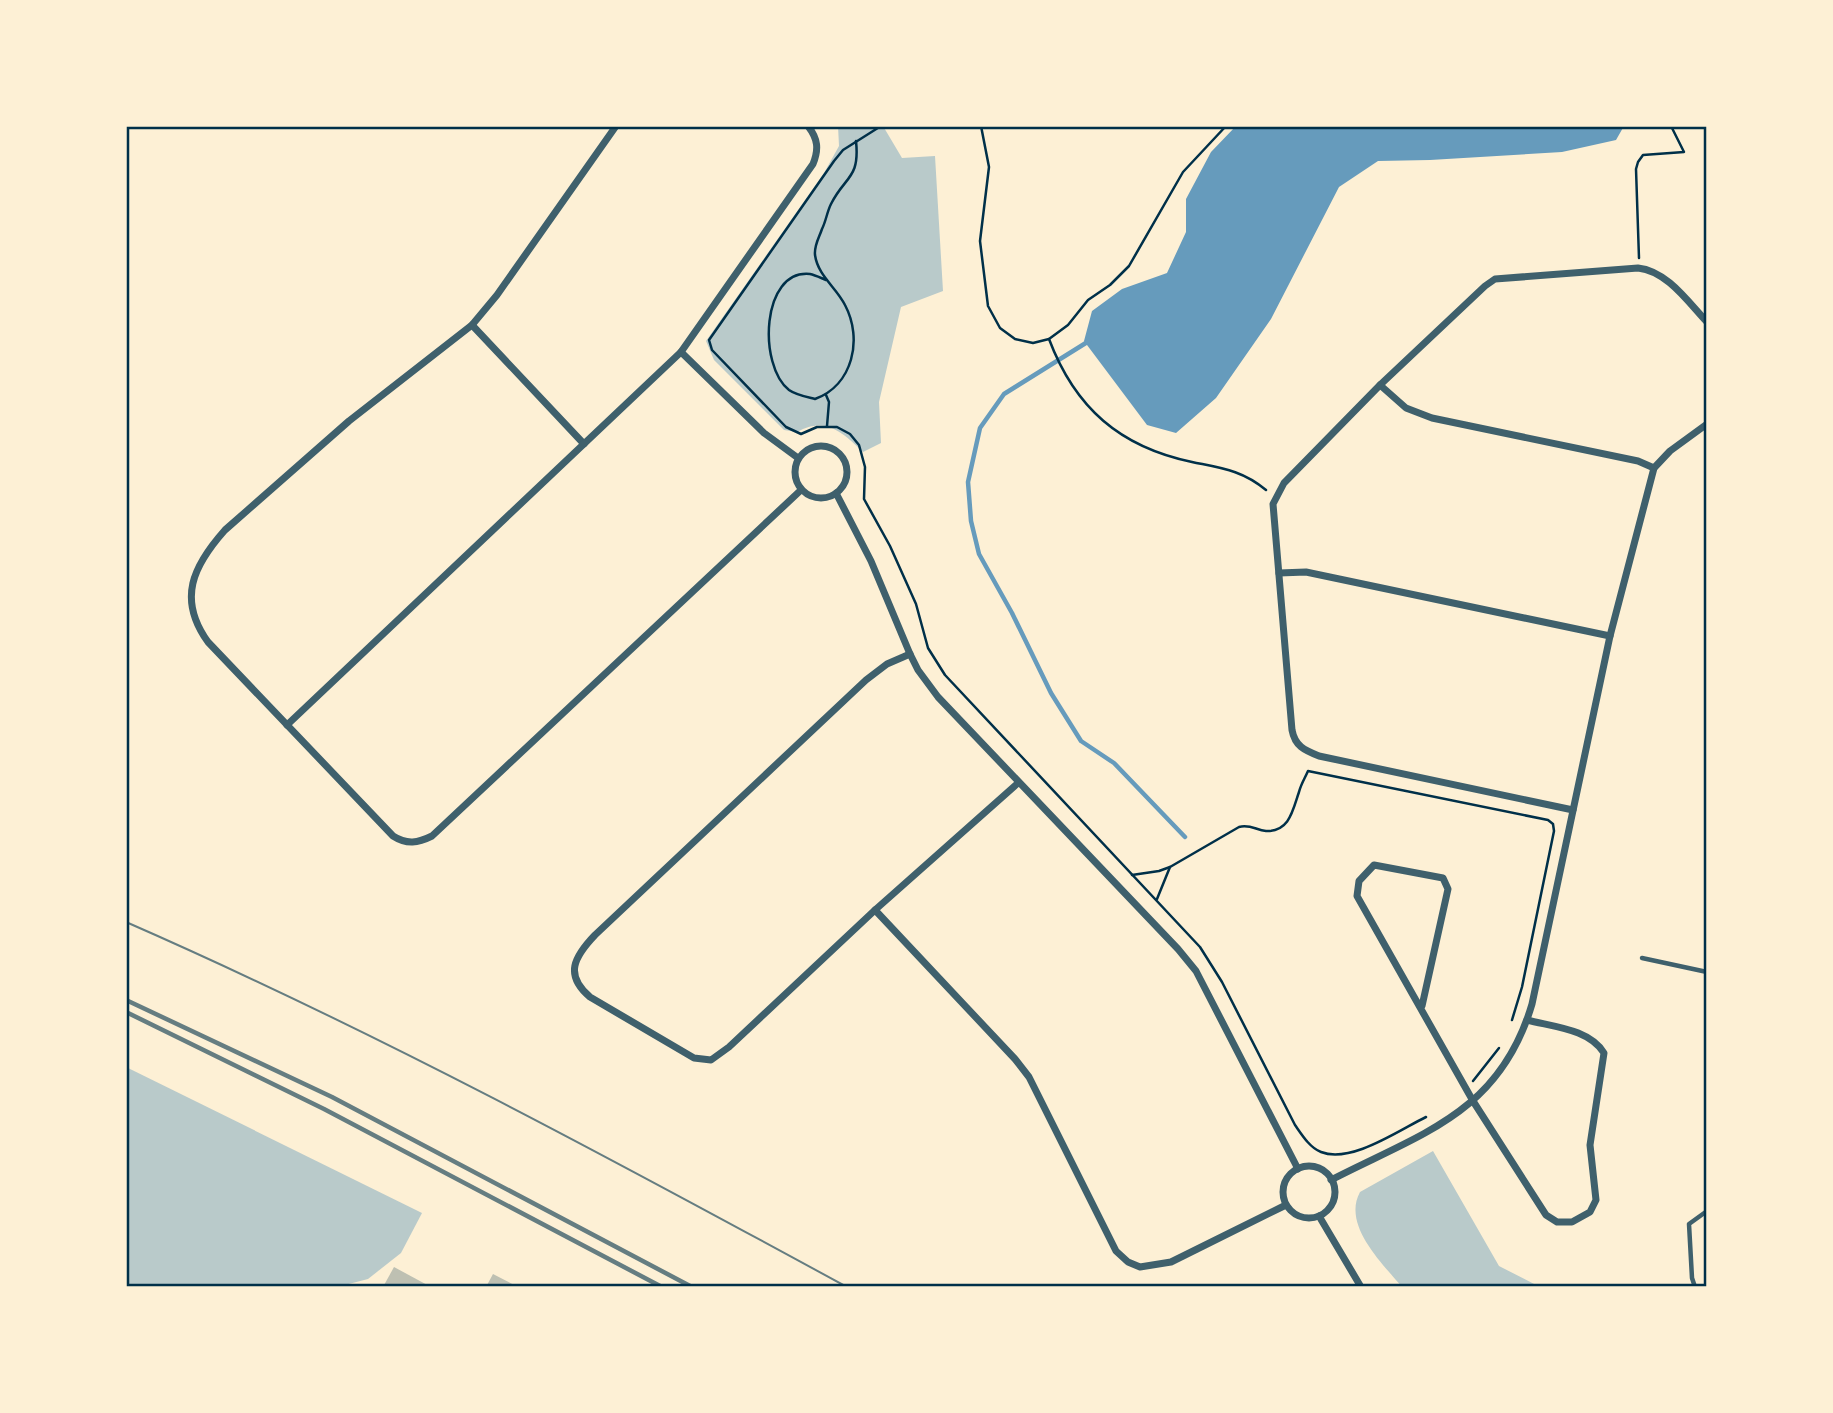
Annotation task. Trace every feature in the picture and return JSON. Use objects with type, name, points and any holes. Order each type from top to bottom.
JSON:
[{"type":"street","points":[[616,126],[497,295],[472,325],[304,459],[225,530],[209,548],[192,582],[191,597],[197,627],[208,642],[393,836],[402,841],[421,841],[432,836],[801,489]]},
{"type":"street","points":[[287,725],[681,352],[813,164],[817,146],[815,136],[808,126]]},
{"type":"street","points":[[1573,810],[1319,755],[1299,746],[1292,730],[1273,504],[1284,482],[1380,385],[1485,286],[1496,279],[1649,269],[1659,274],[1707,322]]},
{"type":"street","points":[[472,325],[584,444]]},
{"type":"street","points":[[681,352],[764,433],[798,458]]},
{"type":"street","points":[[1380,385],[1406,408],[1432,418],[1638,461],[1654,468]]},
{"type":"street","points":[[1331,1180],[1426,1134],[1459,1113],[1487,1088],[1508,1060],[1527,1020],[1610,636],[1654,468],[1670,451],[1707,424]]},
{"type":"street","points":[[819,445],[836,449],[848,471],[846,480],[836,493],[818,498],[801,489],[794,475],[798,458],[803,452],[819,445]]},
{"type":"street","points":[[836,493],[871,561],[918,670],[937,697],[1196,971],[1297,1169]]},
{"type":"street","points":[[1279,573],[1306,572],[1610,636]]},
{"type":"street","points":[[910,654],[887,664],[866,680],[594,935],[581,950],[574,972],[576,982],[590,998],[694,1058],[711,1060],[729,1047],[875,910],[1018,783]]},
{"type":"street","points":[[1422,1006],[1448,889],[1447,882],[1443,878],[1374,865],[1359,881],[1357,896],[1422,1006],[1473,1101],[1546,1215],[1557,1222],[1572,1222],[1590,1212],[1596,1200],[1590,1145],[1604,1053],[1597,1042],[1584,1035],[1527,1020]]},
{"type":"street","points":[[875,910],[1029,1077],[1116,1251],[1128,1262],[1140,1267],[1171,1262],[1286,1205]]},
{"type":"street","points":[[1313,1167],[1327,1174],[1331,1180],[1334,1188],[1331,1204],[1319,1216],[1304,1218],[1290,1211],[1286,1205],[1283,1197],[1286,1181],[1297,1169],[1313,1167]]},
{"type":"street","points":[[1319,1216],[1361,1287]]},
{"type":"lane","points":[[1642,958],[1707,972]]},
{"type":"lane","points":[[1695,1287],[1692,1278],[1689,1224],[1707,1211]]},
{"type":"path","points":[[881,126],[843,150],[834,161],[709,340],[712,350],[786,427],[801,433],[817,427],[838,428],[850,435],[859,445],[865,467],[864,499],[890,546],[916,604],[928,648],[945,675],[1200,947],[1213,966],[1295,1125],[1314,1148],[1330,1155],[1351,1154],[1434,1113]]},
{"type":"path","points":[[981,126],[989,167],[980,241],[988,306],[1000,328],[1015,339],[1033,343],[1049,339],[1069,325],[1088,300],[1110,285],[1129,266],[1183,172],[1226,126]]},
{"type":"path","points":[[1639,268],[1636,169],[1643,155],[1684,152],[1671,126]]},
{"type":"path","points":[[826,280],[810,274],[790,280],[775,299],[768,316],[768,339],[779,378],[789,390],[815,399],[826,395],[843,379],[851,363],[855,342],[854,328],[847,307],[819,269],[815,253],[816,243],[832,202],[856,166],[856,141]]},
{"type":"path","points":[[1049,339],[1057,359],[1081,397],[1100,419],[1127,440],[1157,453],[1228,468],[1256,482],[1276,499]]},
{"type":"path","points":[[826,395],[829,402],[827,427]]},
{"type":"path","points":[[1132,874],[1170,867],[1239,827],[1276,830],[1292,816],[1300,787],[1308,771],[1548,820],[1553,824],[1554,831],[1522,987],[1511,1024]]},
{"type":"path","points":[[1157,901],[1170,867]]},
{"type":"path","points":[[1466,1088],[1500,1046]]},
{"type":"shaded area","points":[[838,126],[883,126],[902,158],[935,156],[943,291],[901,307],[879,402],[881,443],[863,452],[833,428],[817,426],[797,432],[784,430],[714,360],[706,341],[824,173],[839,146]]},
{"type":"shaded area","points":[[126,1067],[422,1213],[401,1253],[368,1279],[337,1287],[126,1287]]},
{"type":"shaded area","points":[[1433,1151],[1499,1266],[1540,1287],[1402,1287],[1375,1255],[1360,1230],[1356,1217],[1360,1192]]},
{"type":"water","points":[[1236,126],[1624,126],[1616,140],[1562,152],[1378,161],[1339,187],[1271,319],[1216,398],[1176,433],[1147,425],[1084,341],[1092,311],[1122,289],[1167,273],[1186,232],[1186,199],[1211,152]]},
{"type":"building","points":[[394,1267],[431,1287],[383,1287]]},
{"type":"building","points":[[493,1274],[518,1287],[486,1287]]},
{"type":"waterway","points":[[1089,341],[1004,394],[980,428],[968,482],[971,521],[979,554],[1012,613],[1051,693],[1081,741],[1114,763],[1185,837]]},
{"type":"tram line","points":[[126,922],[310,1006],[400,1051],[580,1143],[847,1287]]},
{"type":"railway","points":[[126,1000],[332,1097],[692,1287]]},
{"type":"railway","points":[[126,1012],[324,1109],[662,1287]]}]
